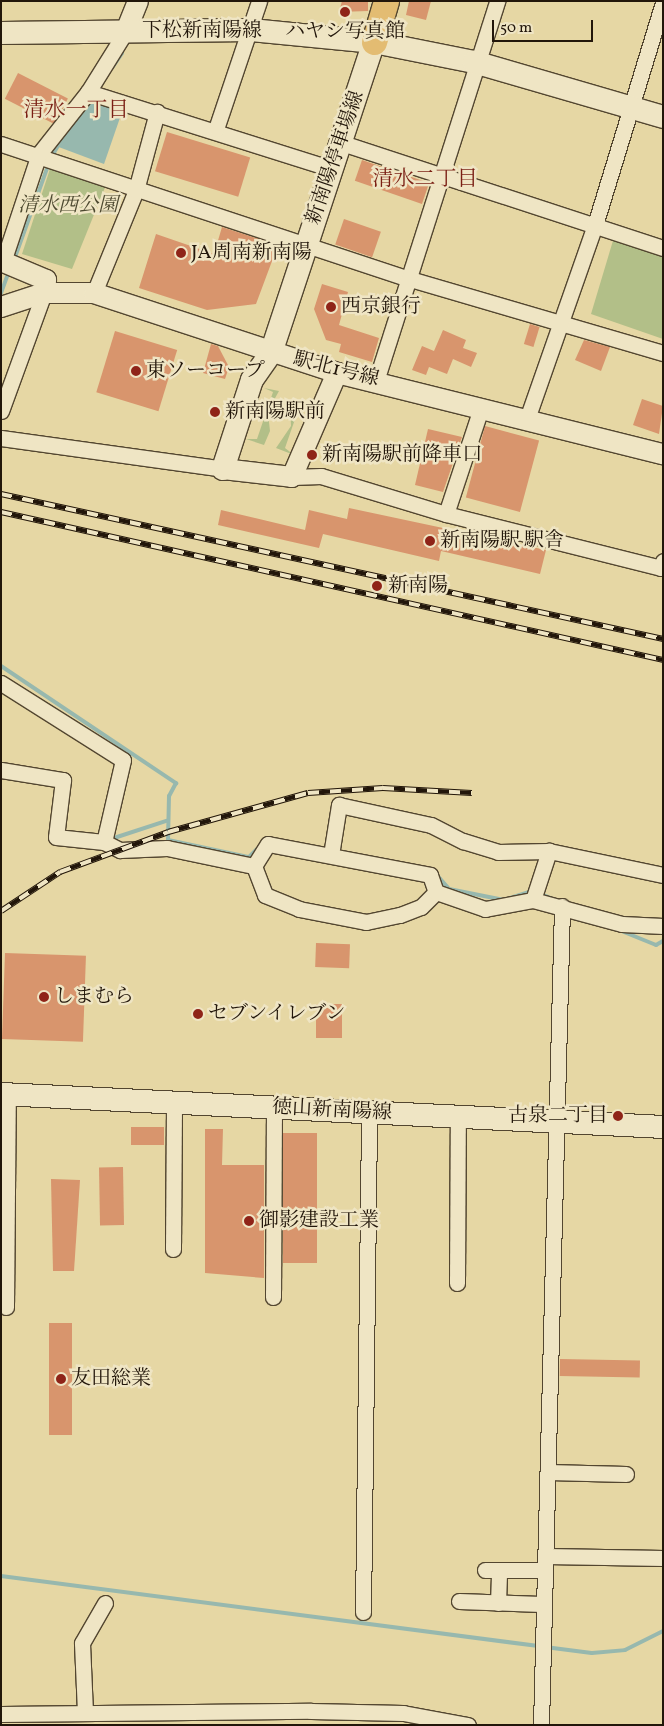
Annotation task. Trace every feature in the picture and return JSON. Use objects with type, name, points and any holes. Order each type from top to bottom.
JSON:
[{"type":"main road","points":[[374,42],[386,1]]},
{"type":"main road","name":"下松新南陽線","points":[[1,33],[251,30],[374,42],[474,62],[663,117]]},
{"type":"main road","name":"新南陽停車場線","points":[[223,469],[252,380],[271,353],[374,42]]},
{"type":"main road","name":"徳山新南陽線","points":[[4,1094],[174,1100],[369,1114],[458,1116],[663,1127]]},
{"type":"street","points":[[1,411],[44,293],[46,280],[2,261],[39,154],[88,92],[126,31],[138,1]]},
{"type":"street","points":[[216,129],[260,1]]},
{"type":"street","points":[[376,381],[443,177],[474,62],[497,1]]},
{"type":"street","points":[[527,419],[558,323],[595,225],[662,2]]},
{"type":"street","points":[[88,92],[216,129],[332,169]]},
{"type":"street","points":[[94,293],[136,190],[157,112]]},
{"type":"street","points":[[342,143],[663,248]]},
{"type":"street","points":[[1,144],[39,154],[136,190],[410,279],[663,353]]},
{"type":"street","name":"駅北1号線","points":[[1,307],[44,293],[94,293],[271,353],[337,373],[376,381],[663,454]]},
{"type":"street","points":[[292,477],[337,373]]},
{"type":"street","points":[[446,514],[481,408]]},
{"type":"street","points":[[1,438],[223,469],[292,477],[321,476],[446,514],[660,568],[663,561]]},
{"type":"street","points":[[1,683],[123,760],[104,842]]},
{"type":"street","points":[[1,770],[63,780],[56,837],[104,842],[120,850],[167,848],[254,866]]},
{"type":"street","points":[[332,855],[340,805],[431,825],[463,841],[498,852],[548,851],[663,875]]},
{"type":"street","points":[[254,866],[268,844],[430,875],[436,892]]},
{"type":"street","points":[[533,900],[548,851]]},
{"type":"street","points":[[254,866],[265,895],[299,908],[366,922],[400,915],[420,906],[436,892]]},
{"type":"street","points":[[436,892],[485,910],[533,900],[644,928],[663,926]]},
{"type":"street","points":[[541,1725],[541,1604],[548,1472],[562,906]]},
{"type":"street","points":[[4,1094],[6,1307]]},
{"type":"street","points":[[173,1249],[174,1100]]},
{"type":"street","points":[[273,1298],[274,1107]]},
{"type":"street","points":[[362,1612],[369,1114]]},
{"type":"street","points":[[457,1283],[458,1116]]},
{"type":"street","points":[[548,1472],[626,1474]]},
{"type":"street","points":[[498,1603],[492,1570],[544,1563],[663,1558]]},
{"type":"street","points":[[459,1601],[541,1604]]},
{"type":"street","points":[[81,1716],[82,1643],[105,1603]]},
{"type":"street","points":[[1,1714],[132,1719],[404,1719],[468,1725]]},
{"type":"green space","name":"清水西公園","points":[[50,169],[106,185],[72,269],[22,254]]},
{"type":"green space","points":[[615,234],[663,250],[663,339],[591,314]]},
{"type":"green space","points":[[264,388],[279,391],[274,400],[279,407],[268,413],[270,431],[264,445],[246,439],[257,439],[273,392]]},
{"type":"green space","points":[[300,400],[310,402],[301,402],[285,448],[294,455],[276,448],[291,426],[290,403]]},
{"type":"water","points":[[89,101],[123,109],[104,164],[56,146]]},
{"type":"building","points":[[342,1],[368,1],[368,11],[339,12]]},
{"type":"building","points":[[409,1],[431,1],[426,20],[406,15]]},
{"type":"building","points":[[18,73],[68,98],[55,124],[5,99]]},
{"type":"building","points":[[167,132],[250,157],[238,197],[155,171]]},
{"type":"building","points":[[362,160],[429,183],[422,204],[355,181]]},
{"type":"building","points":[[344,219],[381,232],[372,257],[335,245]]},
{"type":"building","name":"JA周南新南陽","points":[[222,227],[278,245],[256,304],[207,310],[139,288],[156,234],[214,254]]},
{"type":"building","points":[[322,284],[348,292],[339,325],[379,338],[372,362],[339,352],[341,344],[326,340],[314,309]]},
{"type":"building","points":[[530,324],[540,327],[533,347],[524,344]]},
{"type":"building","points":[[443,330],[466,340],[463,348],[477,353],[471,367],[453,359],[447,374],[429,367],[426,375],[412,370],[422,346],[434,351]]},
{"type":"building","name":"東ソーコープ","points":[[115,331],[177,350],[158,411],[96,392]]},
{"type":"building","points":[[584,340],[610,347],[601,371],[575,360]]},
{"type":"building","points":[[211,344],[218,346],[229,367],[225,379],[203,373]]},
{"type":"building","points":[[642,399],[663,406],[659,434],[633,425]]},
{"type":"building","points":[[485,426],[539,440],[520,512],[466,497]]},
{"type":"building","points":[[428,429],[462,437],[443,492],[415,485]]},
{"type":"building","name":"新南陽駅 駅舎","points":[[349,508],[546,550],[540,574],[441,551],[439,561],[323,534],[319,548],[218,525],[221,510],[305,530],[309,510],[347,519]]},
{"type":"building","points":[[316,943],[350,944],[349,968],[315,967]]},
{"type":"building","name":"しまむら","points":[[5,953],[86,956],[83,1042],[2,1039]]},
{"type":"building","points":[[316,1004],[342,1004],[342,1038],[316,1038]]},
{"type":"building","points":[[131,1127],[164,1127],[164,1145],[131,1145]]},
{"type":"building","points":[[205,1129],[223,1129],[222,1165],[264,1165],[264,1278],[205,1273]]},
{"type":"building","points":[[283,1133],[317,1133],[317,1263],[283,1263]]},
{"type":"building","points":[[99,1167],[123,1167],[124,1225],[100,1225]]},
{"type":"building","points":[[51,1179],[80,1180],[74,1271],[53,1271]]},
{"type":"building","name":"友田総業","points":[[49,1323],[72,1323],[72,1435],[49,1435]]},
{"type":"building","points":[[560,1359],[640,1360],[640,1377],[560,1376]]},
{"type":"waterway","points":[[112,68],[122,53]]},
{"type":"waterway","points":[[52,156],[67,130]]},
{"type":"waterway","points":[[14,260],[49,163]]},
{"type":"waterway","points":[[1,293],[9,271]]},
{"type":"waterway","points":[[1,666],[176,783],[169,796],[168,840],[249,857],[257,849]]},
{"type":"waterway","points":[[114,838],[166,821]]},
{"type":"waterway","points":[[436,874],[449,889],[504,900],[532,891]]},
{"type":"waterway","points":[[539,893],[559,902]]},
{"type":"waterway","points":[[619,930],[656,945],[663,941]]},
{"type":"waterway","points":[[1,1576],[538,1646]]},
{"type":"waterway","points":[[545,1647],[592,1653],[625,1650],[663,1631]]},
{"type":"railway","points":[[1,494],[663,639]]},
{"type":"railway","points":[[1,512],[663,660]]},
{"type":"railway","points":[[1,911],[60,872],[168,832],[308,793],[383,788],[472,793]]},
{"type":"place","name":"ハヤシ写真館","points":[[345,12]]},
{"type":"place","name":"JA周南新南陽","points":[[181,253]]},
{"type":"place","name":"西京銀行","points":[[331,307]]},
{"type":"place","name":"東ソーコープ","points":[[136,371]]},
{"type":"place","name":"新南陽駅前","points":[[215,412]]},
{"type":"place","name":"新南陽駅前降車口","points":[[312,455]]},
{"type":"place","name":"新南陽駅 駅舎","points":[[430,541]]},
{"type":"place","name":"新南陽","points":[[377,586]]},
{"type":"place","name":"しまむら","points":[[44,997]]},
{"type":"place","name":"セブンイレブン","points":[[198,1014]]},
{"type":"place","name":"古泉二丁目","points":[[618,1116]]},
{"type":"place","name":"御影建設工業","points":[[249,1221]]},
{"type":"place","name":"友田総業","points":[[61,1379]]},
{"type":"district","name":"清水一丁目","points":[[76,111]]},
{"type":"district","name":"清水二丁目","points":[[425,180]]}]
